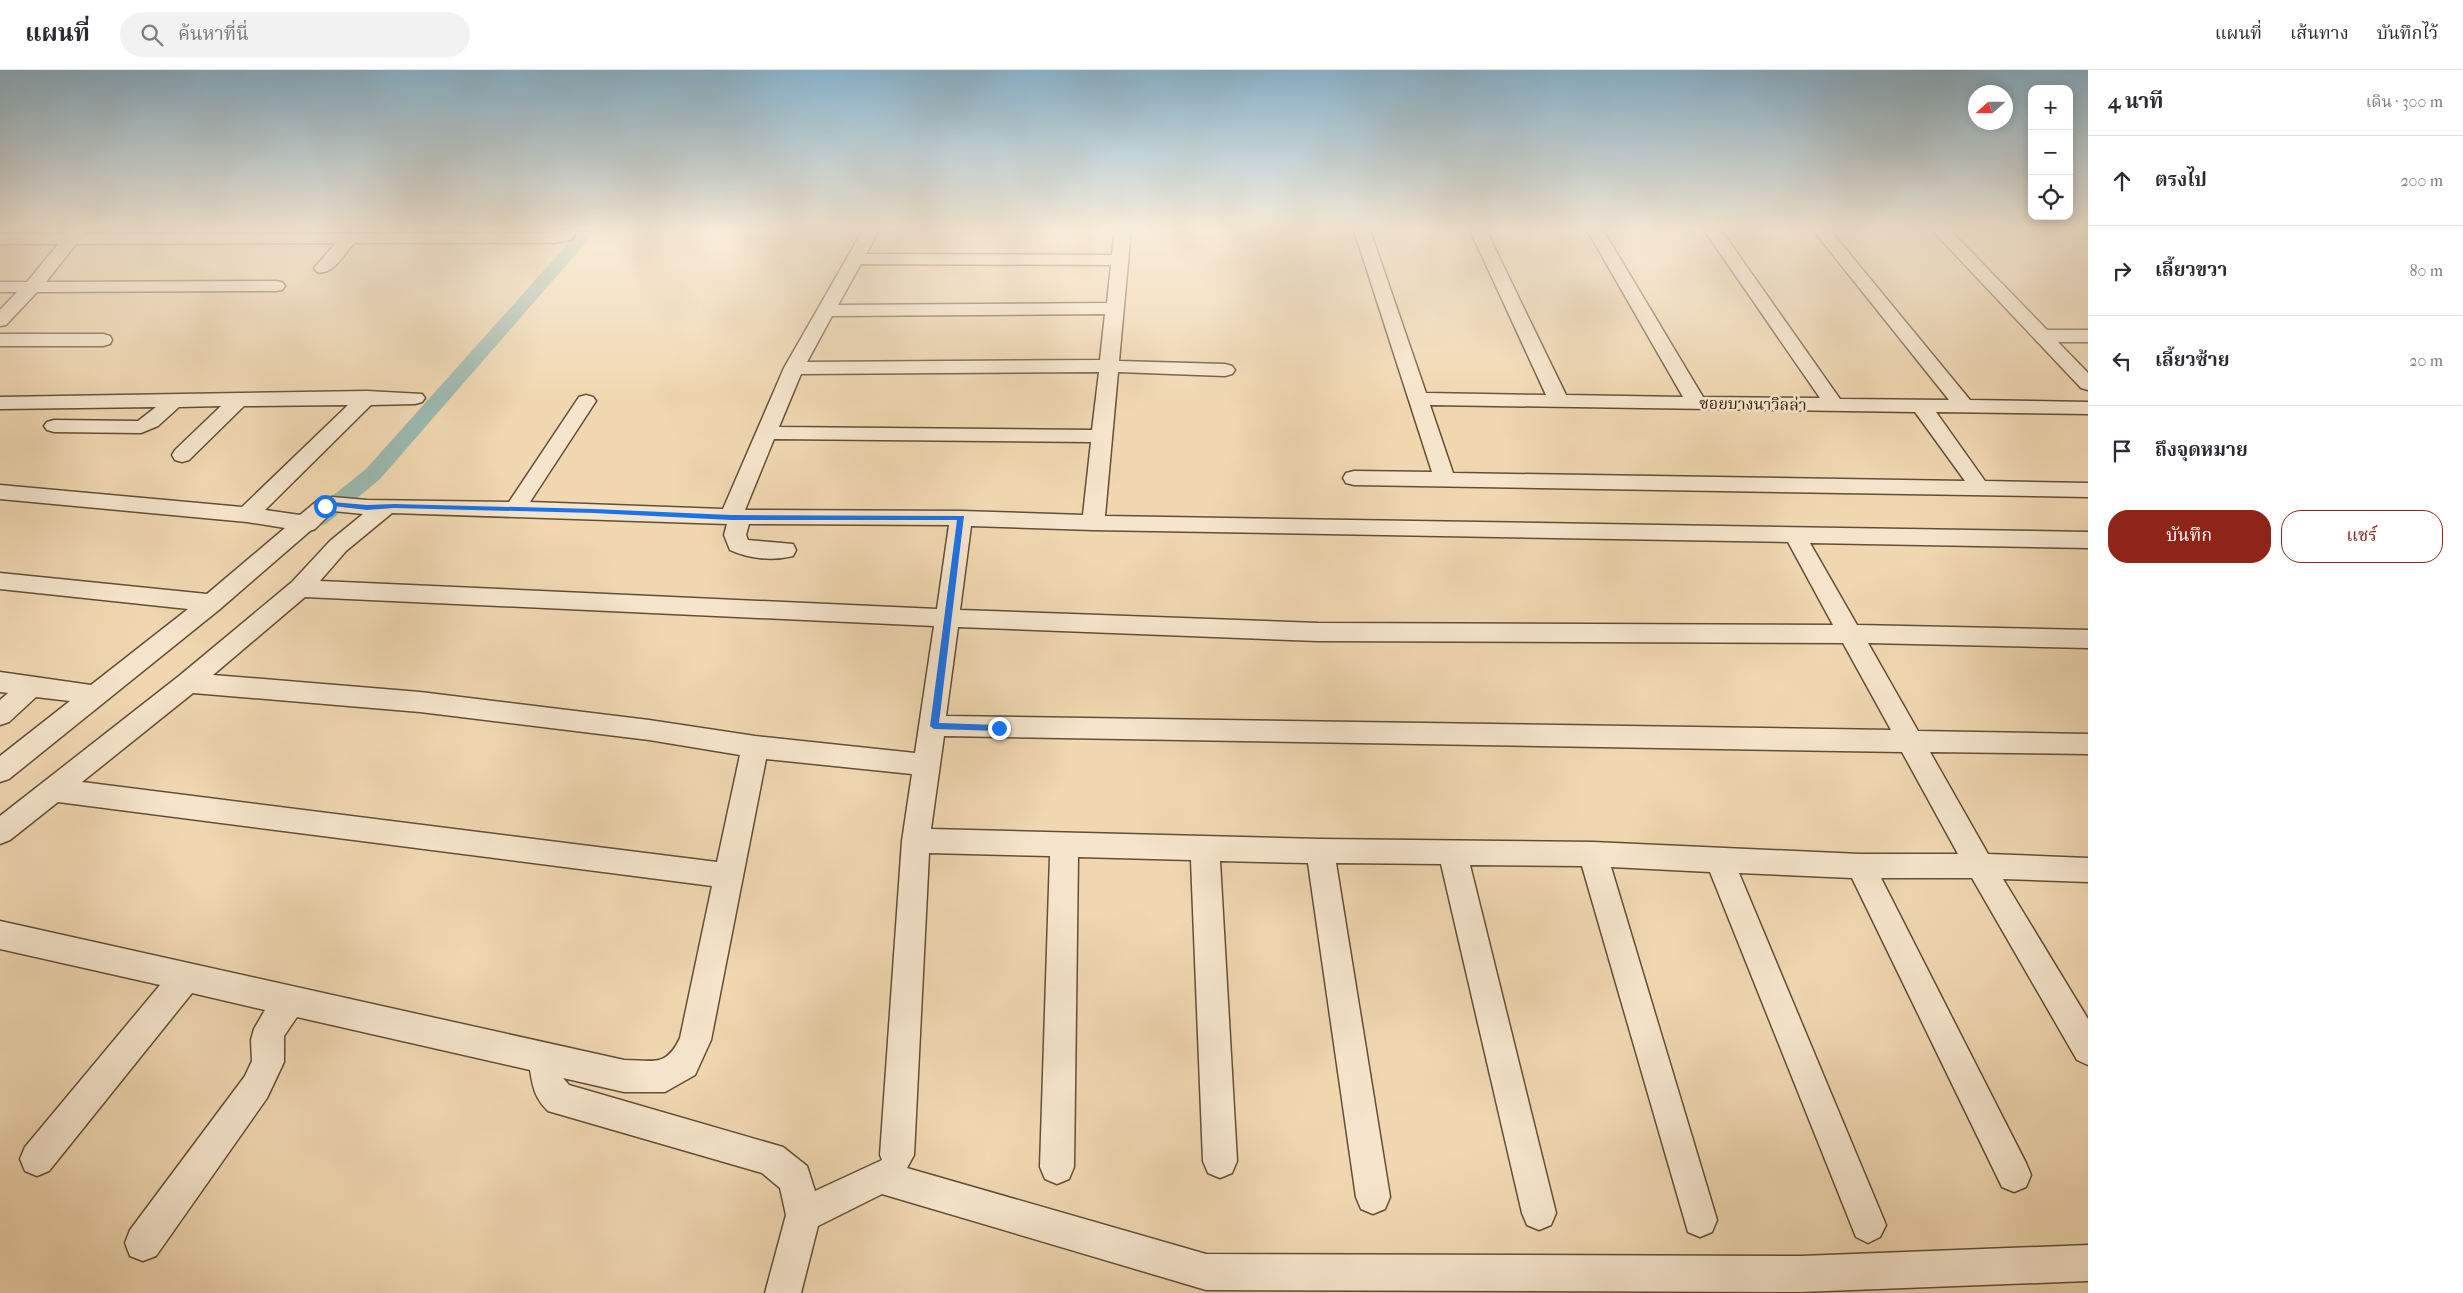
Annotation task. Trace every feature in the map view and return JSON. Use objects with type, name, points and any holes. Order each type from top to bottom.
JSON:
[{"type":"street","points":[[0,321],[32,287]]},
{"type":"street","points":[[786,550],[750,550],[738,545],[735,535],[735,517],[766,433],[794,368],[838,287]]},
{"type":"street","points":[[1093,522],[1117,287]]},
{"type":"street","points":[[1381,287],[1445,479]]},
{"type":"street","points":[[1505,287],[1559,401]]},
{"type":"street","points":[[1629,287],[1697,403]]},
{"type":"street","points":[[1752,287],[1834,404]]},
{"type":"street","points":[[1867,287],[1964,407]]},
{"type":"street","points":[[1994,287],[2088,384]]},
{"type":"street","points":[[825,311],[1115,308]]},
{"type":"street","points":[[2041,336],[2088,336]]},
{"type":"street","points":[[0,340],[103,340]]},
{"type":"street","points":[[794,368],[1108,366],[1225,370]]},
{"type":"street","points":[[247,515],[368,397]]},
{"type":"street","points":[[0,403],[368,397],[415,398]]},
{"type":"street","points":[[182,455],[240,399]]},
{"type":"street","name":"ซอยบางนาวิลล่า","points":[[1418,399],[2088,408]]},
{"type":"street","points":[[54,426],[141,427],[162,414],[174,400]]},
{"type":"street","points":[[515,509],[586,401]]},
{"type":"street","points":[[1921,406],[1975,480]]},
{"type":"street","points":[[766,433],[1101,436]]},
{"type":"street","points":[[1354,478],[2088,490]]},
{"type":"street","points":[[0,492],[247,515],[307,524]]},
{"type":"street","points":[[0,771],[212,603],[307,524],[325,506],[332,504],[376,507],[515,509],[735,517],[961,518],[2088,540]]},
{"type":"street","points":[[0,832],[188,683],[300,588],[376,507]]},
{"type":"street","points":[[897,1155],[916,842],[934,726],[946,618],[961,518]]},
{"type":"street","points":[[1794,534],[1852,634],[1980,866],[2088,1049]]},
{"type":"street","points":[[0,581],[212,603]]},
{"type":"street","points":[[300,588],[946,618],[1318,632],[1852,634],[2088,639]]},
{"type":"street","points":[[0,682],[96,695]]},
{"type":"street","points":[[188,683],[420,702],[649,730],[755,747],[928,766]]},
{"type":"street","points":[[0,715],[30,686]]},
{"type":"street","points":[[934,726],[2088,744]]},
{"type":"street","points":[[0,936],[624,1076],[664,1076],[684,1064],[695,1040],[755,747]]},
{"type":"street","points":[[53,790],[728,876]]},
{"type":"street","points":[[916,842],[1454,854],[1592,854],[1860,866],[1980,866],[2088,870]]},
{"type":"street","points":[[1057,1167],[1064,844]]},
{"type":"street","points":[[1205,849],[1220,1161]]},
{"type":"street","points":[[1320,851],[1374,1197]]},
{"type":"street","points":[[1454,854],[1539,1212]]},
{"type":"street","points":[[1592,854],[1700,1220]]},
{"type":"street","points":[[1718,859],[1868,1224]]},
{"type":"street","points":[[1860,866],[2014,1175]]},
{"type":"street","points":[[37,1159],[186,977]]},
{"type":"street","points":[[143,1243],[256,1087],[268,1062],[267,1040],[270,1029],[290,1001]]},
{"type":"street","points":[[544,1058],[549,1089],[560,1099],[771,1159],[795,1178],[803,1215],[783,1293]]},
{"type":"street","points":[[803,1215],[880,1177],[1206,1272],[1801,1274],[2088,1263]]},
{"type":"waterway","points":[[318,519],[373,474],[538,287]]},
{"type":"route","points":[[325,506],[332,504],[367,507],[594,511],[731,517],[961,518],[946,618],[934,726],[999,728]]}]
